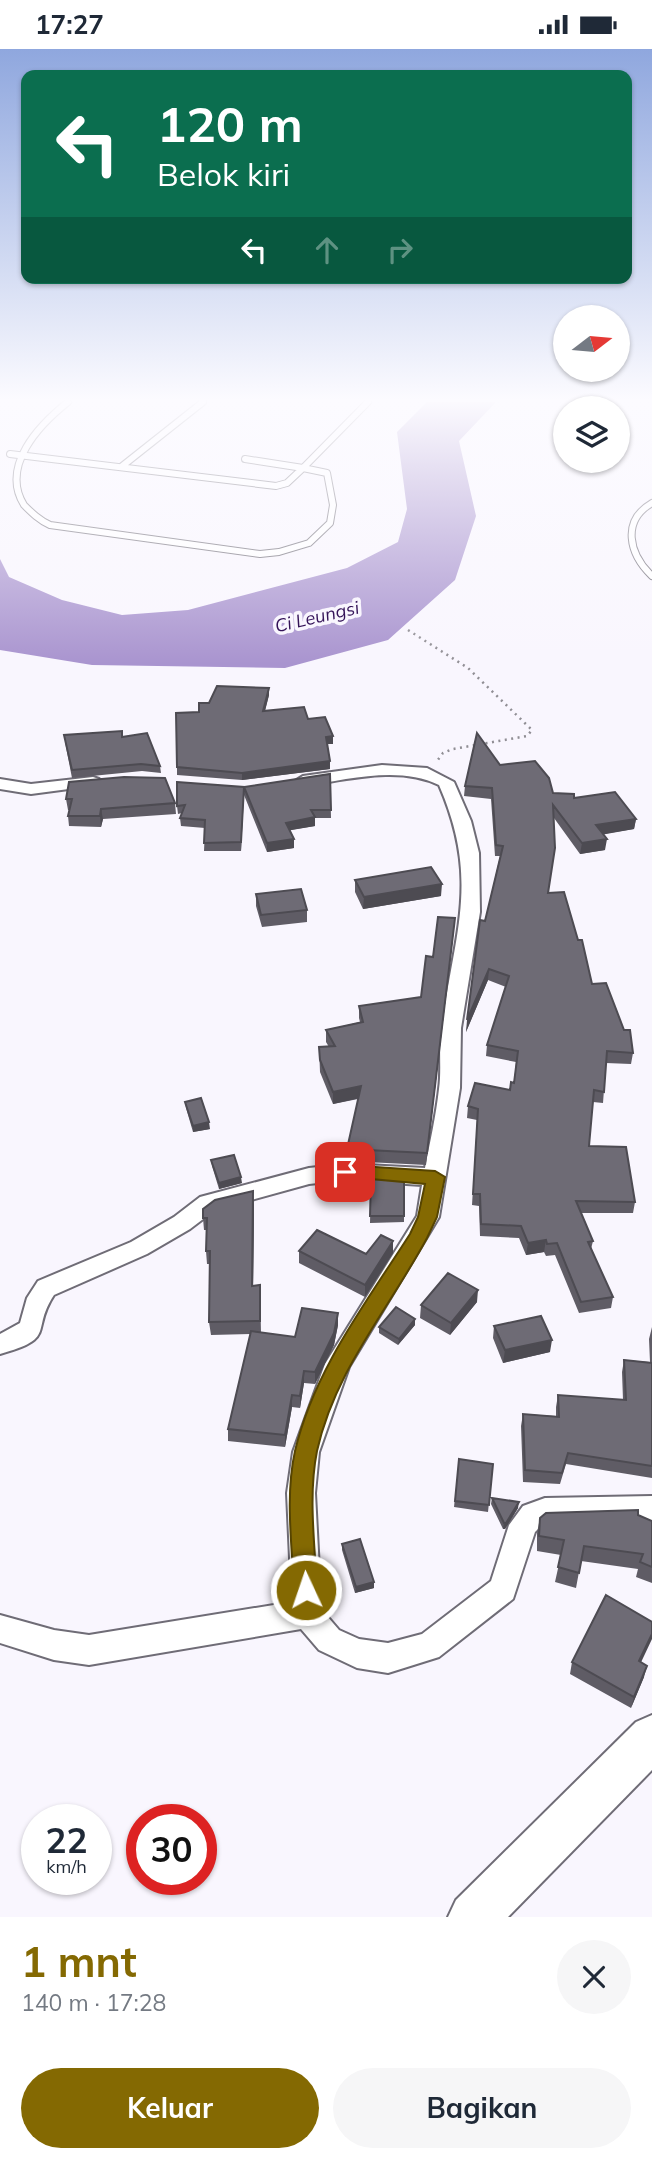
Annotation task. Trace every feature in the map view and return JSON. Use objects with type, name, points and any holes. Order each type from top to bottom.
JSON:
[{"type":"street","points":[[286,784],[382,770],[437,776],[450,787],[470,853],[471,912],[451,1028],[450,1088],[428,1217],[338,1364],[306,1452],[301,1493],[307,1614],[329,1640],[357,1653],[388,1658],[429,1647],[490,1602],[503,1589],[523,1525],[533,1515],[545,1511],[652,1509]]},
{"type":"street","points":[[0,784],[31,789],[116,779]]},
{"type":"street","points":[[0,1344],[21,1339],[30,1332],[41,1294],[46,1288],[139,1248],[182,1223],[208,1203],[309,1176],[345,1172],[435,1177]]},
{"type":"street","points":[[0,1629],[54,1645],[89,1650],[307,1614]]},
{"type":"street","points":[[473,1917],[652,1738]]},
{"type":"lane","points":[[12,489],[38,520],[50,526],[260,554],[290,550],[313,539],[330,525],[333,509],[330,489]]},
{"type":"lane","points":[[652,503],[638,508],[633,516],[632,534],[633,554],[652,576]]},
{"type":"path","points":[[408,630],[468,668],[532,730],[527,736],[505,737],[443,753],[427,773]]},
{"type":"water","name":"Ci Leungsi","points":[[404,489],[470,489],[476,516],[455,580],[388,640],[285,668],[92,665],[0,650],[0,559],[9,577],[62,600],[122,615],[188,610],[347,568],[398,542],[407,509]]},
{"type":"building","points":[[217,686],[269,688],[263,711],[304,707],[308,719],[325,717],[333,736],[326,737],[330,761],[242,773],[177,767],[176,713],[199,712],[199,703],[209,703]]},
{"type":"building","points":[[122,731],[122,737],[147,733],[160,766],[141,764],[72,770],[64,735]]},
{"type":"building","points":[[477,733],[500,765],[535,761],[549,778],[553,793],[574,794],[574,798],[615,792],[636,819],[596,825],[607,839],[582,843],[553,805],[555,848],[548,893],[564,892],[578,940],[582,940],[592,984],[606,983],[624,1030],[630,1030],[633,1053],[607,1051],[604,1092],[594,1090],[589,1146],[626,1147],[635,1202],[576,1201],[593,1241],[588,1242],[613,1297],[581,1302],[557,1243],[547,1244],[546,1240],[528,1243],[521,1226],[481,1224],[480,1194],[473,1194],[478,1109],[468,1106],[475,1083],[510,1090],[511,1082],[514,1083],[518,1051],[487,1045],[509,976],[489,969],[467,1020],[480,920],[485,921],[503,846],[496,845],[492,788],[465,786]]},
{"type":"building","points":[[330,774],[331,810],[311,810],[315,817],[286,823],[294,839],[267,843],[244,787]]},
{"type":"building","points":[[124,777],[165,778],[175,803],[101,809],[100,816],[68,816],[72,799],[66,799],[69,782]]},
{"type":"building","points":[[177,782],[244,787],[241,842],[204,843],[205,820],[180,818],[185,805],[177,806]]},
{"type":"building","points":[[431,867],[442,884],[364,897],[355,880]]},
{"type":"building","points":[[301,889],[307,910],[261,915],[256,894]]},
{"type":"building","points":[[438,917],[455,918],[427,1153],[347,1149],[361,1086],[333,1092],[320,1060],[319,1047],[335,1046],[326,1030],[363,1022],[359,1006],[421,997],[426,956],[433,957]]},
{"type":"building","points":[[201,1098],[209,1122],[193,1126],[185,1102]]},
{"type":"building","points":[[234,1155],[241,1177],[219,1183],[211,1160]]},
{"type":"building","points":[[371,1178],[404,1180],[404,1216],[370,1216]]},
{"type":"building","points":[[253,1191],[252,1286],[260,1285],[260,1321],[209,1322],[210,1251],[206,1251],[207,1218],[203,1218],[203,1209],[215,1200]]},
{"type":"building","points":[[317,1230],[366,1254],[381,1235],[393,1241],[365,1285],[299,1251]]},
{"type":"building","points":[[448,1273],[478,1290],[451,1323],[421,1305]]},
{"type":"building","points":[[396,1307],[415,1319],[399,1339],[379,1327]]},
{"type":"building","points":[[302,1308],[338,1313],[334,1333],[315,1372],[304,1371],[300,1396],[292,1395],[285,1435],[228,1429],[251,1331],[295,1337]]},
{"type":"building","points":[[541,1316],[552,1340],[505,1350],[494,1326]]},
{"type":"building","points":[[624,1360],[652,1363],[652,1466],[568,1453],[562,1473],[525,1470],[523,1414],[559,1417],[558,1395],[626,1400]]},
{"type":"building","points":[[459,1459],[493,1464],[489,1505],[455,1501]]},
{"type":"building","points":[[492,1498],[519,1502],[506,1523],[504,1523]]},
{"type":"building","points":[[638,1510],[638,1515],[652,1521],[652,1567],[640,1562],[643,1554],[584,1546],[579,1573],[558,1567],[564,1540],[539,1536],[540,1518],[546,1513]]},
{"type":"building","points":[[360,1539],[374,1582],[356,1587],[342,1544]]},
{"type":"building","points":[[606,1595],[652,1622],[652,1634],[639,1661],[647,1666],[634,1697],[572,1662]]},
{"type":"route","points":[[306,1590],[301,1493],[306,1452],[316,1418],[338,1364],[428,1217],[435,1177],[345,1172]]}]
